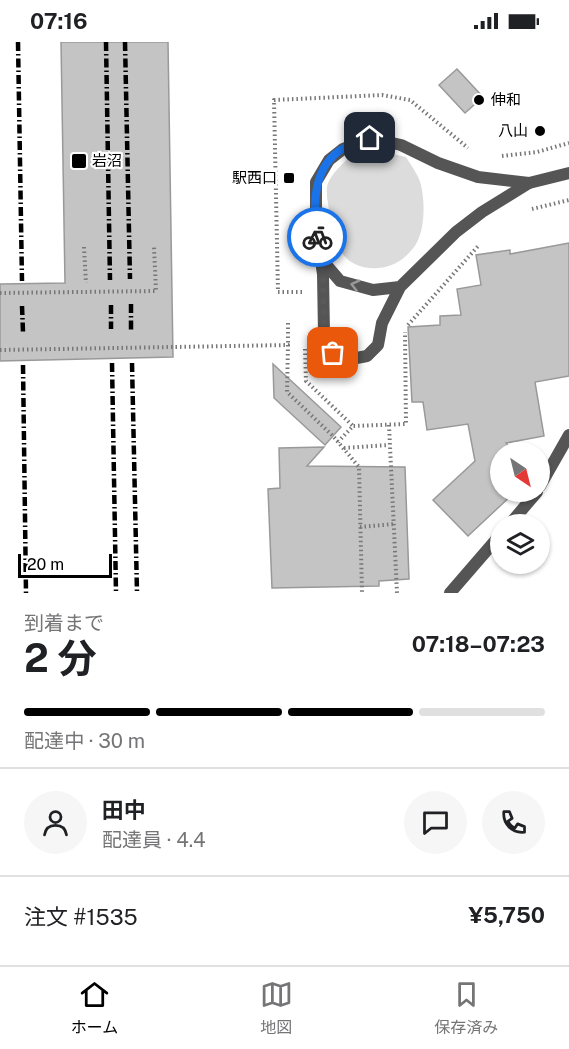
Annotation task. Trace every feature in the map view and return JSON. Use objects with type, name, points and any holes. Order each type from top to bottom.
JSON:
[{"type":"street","points":[[529,183],[478,177],[438,163],[401,145],[370,138],[343,149],[329,160],[316,182],[316,228],[323,274],[324,334],[333,353],[346,360],[367,356],[378,345],[382,323],[400,287],[456,232],[482,212],[529,183],[569,173]]},
{"type":"street","points":[[321,259],[340,281],[373,290],[400,287]]},
{"type":"street","points":[[550,468],[569,435]]},
{"type":"street","points":[[518,514],[529,502]]},
{"type":"street","points":[[450,593],[490,547]]},
{"type":"path","points":[[304,292],[278,292],[274,100],[382,95],[410,100],[473,152]]},
{"type":"path","points":[[495,156],[537,152],[569,143]]},
{"type":"path","points":[[529,210],[569,200]]},
{"type":"path","points":[[338,442],[353,426],[406,424],[405,329],[486,238]]},
{"type":"path","points":[[84,247],[86,283]]},
{"type":"path","points":[[0,293],[156,291],[154,247]]},
{"type":"path","points":[[288,322],[287,392],[338,442],[359,467],[362,593]]},
{"type":"path","points":[[0,350],[288,345]]},
{"type":"path","points":[[305,348],[306,381],[353,426]]},
{"type":"path","points":[[389,425],[397,593]]},
{"type":"path","points":[[343,448],[389,445]]},
{"type":"path","points":[[360,527],[394,524]]},
{"type":"shaded area","points":[[375,150],[406,157],[420,182],[424,207],[423,223],[416,244],[405,257],[385,267],[366,268],[347,259],[336,243],[330,222],[327,187],[336,171],[346,161],[356,154]]},
{"type":"building","points":[[61,42],[168,42],[173,357],[0,361],[0,284],[65,283]]},
{"type":"building","points":[[457,69],[483,97],[465,113],[439,85]]},
{"type":"building","points":[[569,243],[569,376],[535,382],[544,436],[511,442],[490,442],[490,502],[504,502],[468,536],[433,500],[475,461],[468,424],[427,430],[423,402],[412,402],[408,327],[440,325],[440,316],[461,315],[457,289],[481,285],[476,255],[510,250],[510,254]]},
{"type":"building","points":[[273,364],[341,427],[325,445],[274,398]]},
{"type":"building","points":[[324,447],[307,466],[405,467],[409,579],[379,581],[379,586],[272,588],[268,489],[280,488],[279,448]]},
{"type":"railway","points":[[18,42],[22,281]]},
{"type":"railway","points":[[106,42],[110,280]]},
{"type":"railway","points":[[125,42],[130,279]]},
{"type":"railway","points":[[131,304],[131,330]]},
{"type":"railway","points":[[111,305],[111,329]]},
{"type":"railway","points":[[22,306],[23,332]]},
{"type":"railway","points":[[112,363],[116,593]]},
{"type":"railway","points":[[132,363],[137,593]]},
{"type":"railway","points":[[23,365],[26,593]]},
{"type":"way so far","points":[[317,237],[323,274],[324,334],[333,353]]},
{"type":"place","name":"伸和","points":[[479,100]]},
{"type":"place","name":"八山","points":[[540,131]]},
{"type":"place","name":"岩沼","points":[[79,161]]},
{"type":"place","name":"駅西口","points":[[289,178]]},
{"type":"route","points":[[317,237],[316,182],[329,160],[343,149],[370,138]]}]
